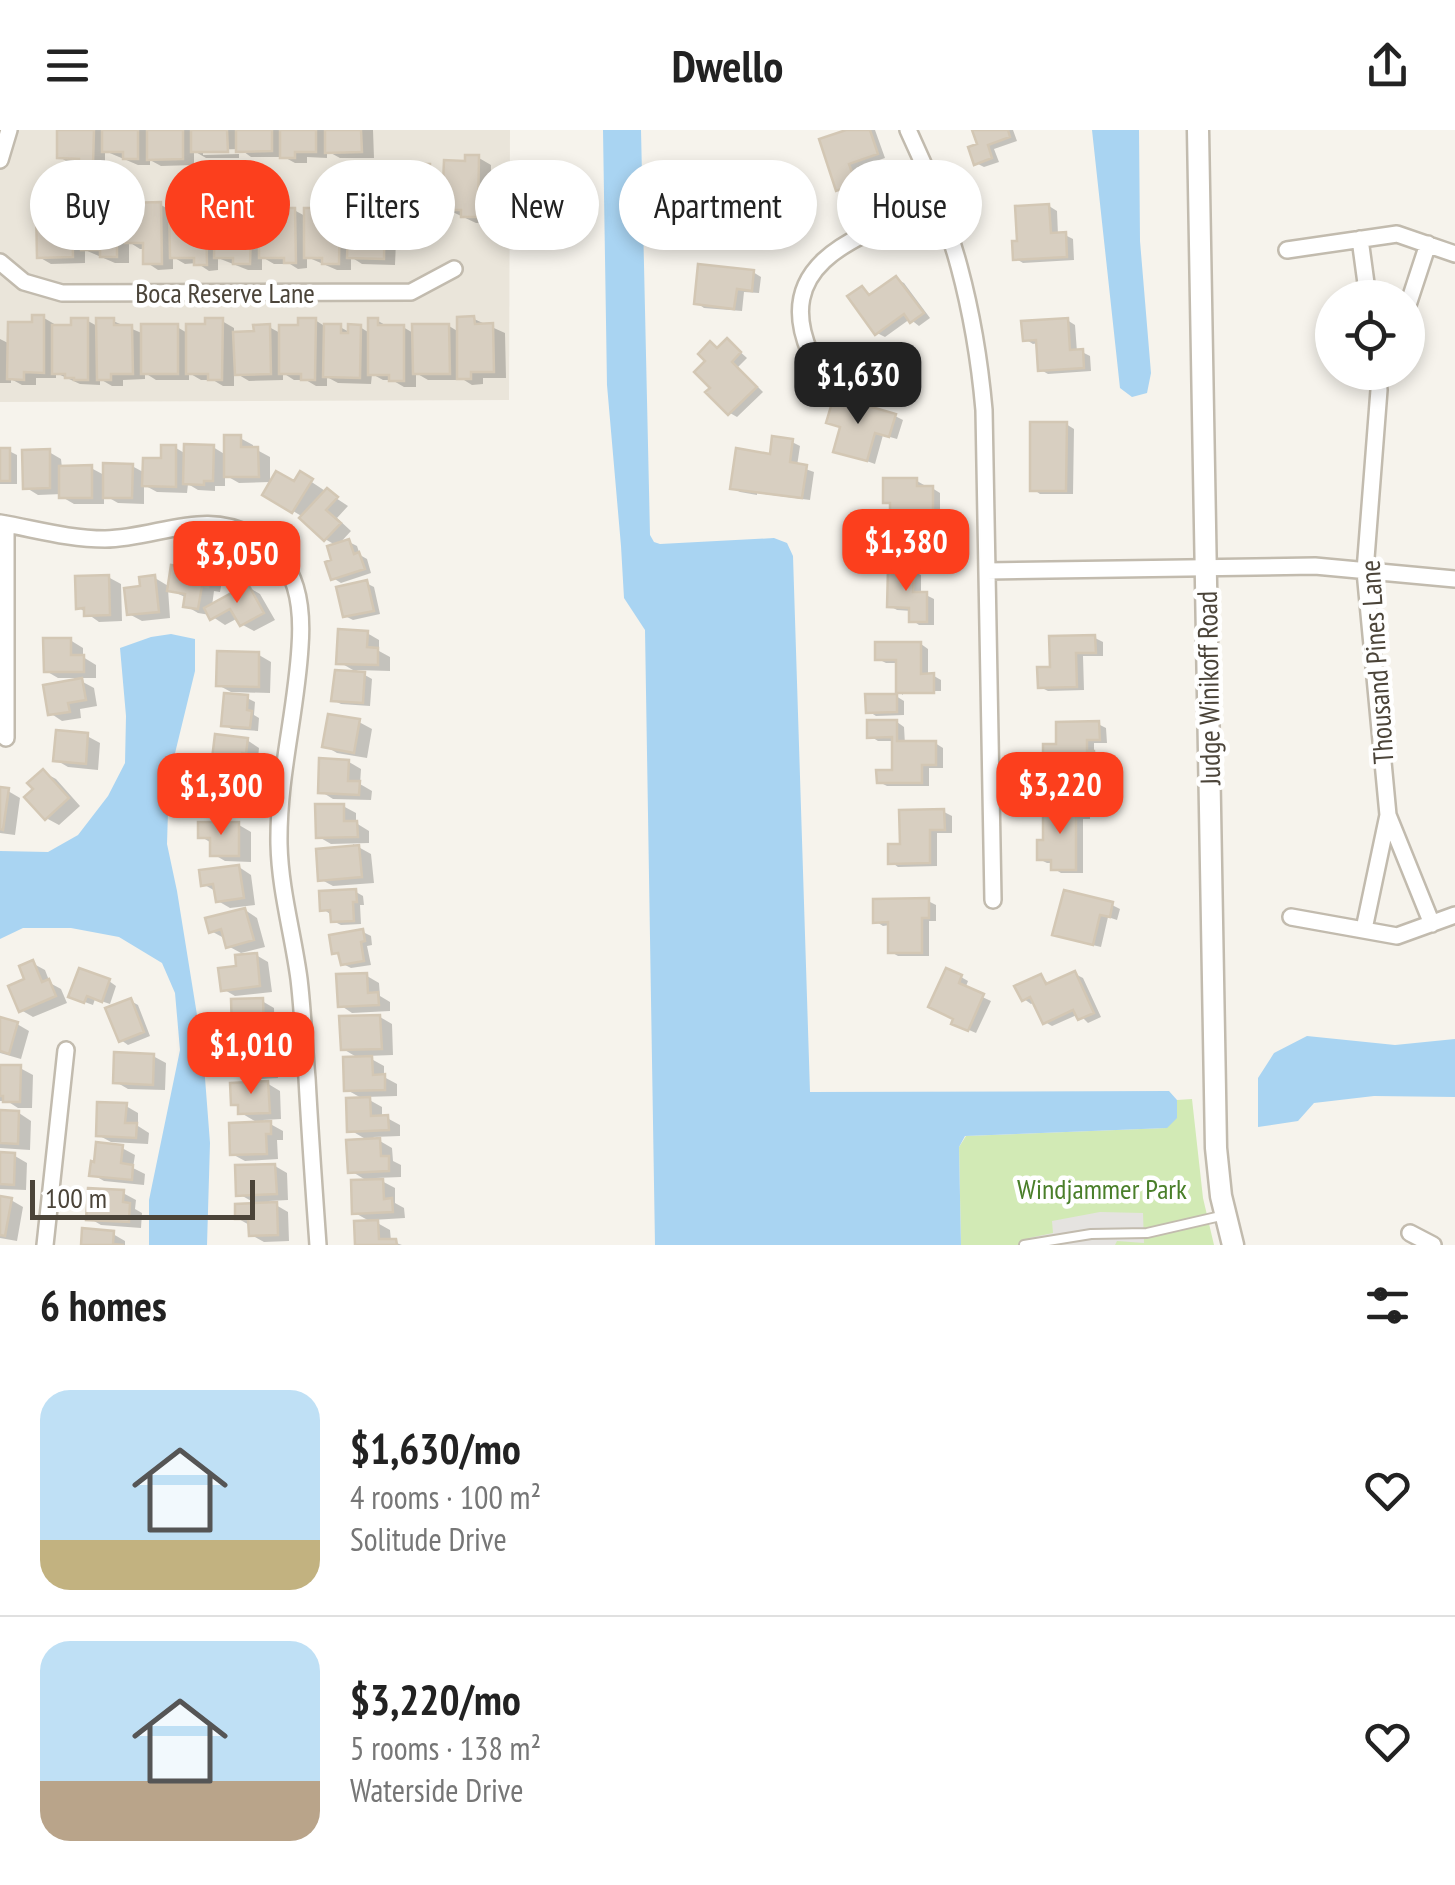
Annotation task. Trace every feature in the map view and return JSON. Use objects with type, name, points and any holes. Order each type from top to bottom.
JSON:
[{"type":"street","points":[[0,160],[9,130]]},
{"type":"street","points":[[908,130],[921,160]]},
{"type":"street","name":"Judge Winikoff Road","points":[[1198,130],[1216,1132],[1219,1179],[1233,1245]]},
{"type":"street","points":[[1287,250],[1397,234],[1455,254]]},
{"type":"street","points":[[1360,240],[1366,280]]},
{"type":"street","points":[[1416,280],[1428,244]]},
{"type":"street","points":[[810,353],[803,332],[802,310],[810,280],[821,262],[837,249]]},
{"type":"street","points":[[955,250],[980,361],[984,410],[993,900]]},
{"type":"street","name":"Boca Reserve Lane","points":[[0,262],[24,282],[62,293],[412,292],[454,269]]},
{"type":"street","name":"Thousand Pines Lane","points":[[1379,390],[1365,571],[1388,815],[1432,924]]},
{"type":"street","points":[[6,738],[3,524],[53,535],[109,539],[199,523],[222,524],[264,542],[292,577],[302,610],[284,760],[279,846],[299,980],[318,1245]]},
{"type":"street","points":[[987,571],[1316,566],[1455,579]]},
{"type":"street","name":"Thousand Pines Lane","points":[[1364,928],[1388,815]]},
{"type":"street","points":[[1291,917],[1396,936],[1455,915]]},
{"type":"street","points":[[45,1245],[66,1050]]},
{"type":"street","points":[[1410,1233],[1434,1245]]},
{"type":"lane","points":[[1024,1245],[1091,1234],[1147,1233],[1225,1215]]},
{"type":"shaded area","points":[[0,130],[510,130],[510,160],[475,160],[475,250],[510,250],[509,400],[0,402]]},
{"type":"shaded area","points":[[1100,1212],[1143,1213],[1144,1243],[1029,1245],[1029,1238],[1053,1233],[1052,1221]]},
{"type":"green space","name":"Windjammer Park","points":[[1192,1099],[1203,1198],[1214,1245],[961,1245],[959,1147],[966,1136],[1166,1128],[1176,1118],[1177,1100]]},
{"type":"water","points":[[603,130],[641,130],[642,160],[619,160],[619,250],[644,250],[650,535],[660,544],[774,538],[787,543],[793,556],[810,1092],[1169,1091],[1177,1100],[1177,1118],[1167,1128],[965,1136],[959,1147],[961,1245],[655,1245],[645,630],[624,598],[607,385]]},
{"type":"water","points":[[1092,130],[1139,130],[1140,241],[1151,373],[1147,393],[1132,397],[1120,388]]},
{"type":"water","points":[[171,634],[195,639],[195,671],[169,778],[167,844],[203,1052],[210,1143],[207,1245],[149,1245],[149,1200],[180,1050],[175,993],[162,963],[119,937],[71,928],[23,928],[0,939],[0,851],[48,852],[78,835],[108,796],[125,763],[126,716],[120,648]]},
{"type":"water","points":[[1307,1036],[1395,1045],[1455,1039],[1455,1097],[1374,1096],[1314,1103],[1298,1121],[1258,1127],[1258,1078],[1274,1053]]},
{"type":"building","points":[[57,130],[94,130],[93,160],[57,158]]},
{"type":"building","points":[[102,130],[138,130],[138,159],[123,159],[123,152],[102,152]]},
{"type":"building","points":[[147,130],[183,130],[183,159],[147,160]]},
{"type":"building","points":[[191,130],[227,130],[228,152],[191,152]]},
{"type":"building","points":[[236,130],[272,130],[272,151],[236,152]]},
{"type":"building","points":[[280,130],[316,130],[316,152],[295,152],[295,158],[280,158]]},
{"type":"building","points":[[325,130],[361,130],[362,152],[325,153]]},
{"type":"building","points":[[846,130],[870,130],[878,154],[861,160],[837,160],[836,191],[819,139]]},
{"type":"building","points":[[972,130],[1008,130],[1010,137],[988,145],[992,158],[972,160],[968,147],[977,144]]},
{"type":"building","points":[[465,155],[479,155],[479,160],[475,160],[475,217],[461,217],[461,210],[455,210],[455,161],[465,161]]},
{"type":"building","points":[[145,202],[161,202],[162,264],[143,264]]},
{"type":"building","points":[[1049,204],[1051,233],[1066,232],[1067,257],[1013,260],[1012,241],[1017,241],[1015,206]]},
{"type":"building","points":[[290,208],[295,208],[296,263],[284,263],[284,258],[259,258],[259,250],[290,250]]},
{"type":"building","points":[[304,208],[310,208],[310,250],[339,250],[339,264],[322,264],[322,258],[304,258]]},
{"type":"building","points":[[37,250],[73,250],[73,257],[37,258]]},
{"type":"building","points":[[100,250],[117,250],[117,257],[100,257]]},
{"type":"building","points":[[170,250],[207,250],[207,265],[194,265],[194,258],[170,258]]},
{"type":"building","points":[[214,250],[250,250],[250,264],[233,264],[233,258],[214,258]]},
{"type":"building","points":[[347,250],[384,250],[384,259],[347,258]]},
{"type":"building","points":[[698,264],[754,270],[752,291],[737,289],[734,309],[694,304]]},
{"type":"building","points":[[896,276],[924,313],[910,323],[904,314],[875,335],[847,296],[862,286],[869,295]]},
{"type":"building","points":[[32,315],[44,315],[44,373],[24,372],[24,380],[7,379],[8,322],[32,322]]},
{"type":"building","points":[[474,316],[475,324],[493,323],[494,372],[471,372],[471,379],[457,379],[457,317]]},
{"type":"building","points":[[71,318],[88,318],[88,380],[52,374],[52,325],[71,325]]},
{"type":"building","points":[[96,318],[114,318],[114,325],[132,325],[133,374],[111,374],[111,380],[97,380]]},
{"type":"building","points":[[205,318],[223,318],[222,380],[208,380],[208,374],[186,374],[186,324],[205,324]]},
{"type":"building","points":[[298,318],[316,318],[315,380],[301,380],[301,374],[279,374],[279,325],[298,325]]},
{"type":"building","points":[[368,318],[378,318],[378,325],[404,325],[404,381],[389,381],[389,375],[368,375]]},
{"type":"building","points":[[1068,318],[1070,350],[1083,349],[1084,368],[1038,371],[1036,340],[1023,341],[1021,321]]},
{"type":"building","points":[[141,324],[178,324],[178,374],[141,374]]},
{"type":"building","points":[[270,324],[271,374],[235,375],[233,332],[254,331],[253,325]]},
{"type":"building","points":[[324,324],[341,324],[341,333],[348,333],[348,324],[361,325],[360,378],[323,377]]},
{"type":"building","points":[[412,324],[449,324],[450,374],[413,374]]},
{"type":"building","points":[[727,338],[741,352],[732,362],[757,387],[728,415],[705,392],[710,388],[694,372],[705,361],[698,354],[710,341],[717,348]]},
{"type":"building","points":[[834,396],[896,414],[889,437],[875,433],[867,461],[833,452],[840,427],[826,423]]},
{"type":"building","points":[[1030,422],[1067,422],[1066,491],[1030,491]]},
{"type":"building","points":[[224,435],[241,435],[241,447],[258,447],[259,477],[224,477]]},
{"type":"building","points":[[772,436],[793,439],[790,462],[807,465],[802,498],[730,489],[736,448],[770,454]]},
{"type":"building","points":[[184,444],[214,445],[213,481],[204,481],[204,485],[183,484]]},
{"type":"building","points":[[161,445],[176,445],[176,487],[142,486],[143,458],[161,458]]},
{"type":"building","points":[[0,448],[10,448],[10,481],[0,481]]},
{"type":"building","points":[[50,449],[50,488],[23,489],[22,450]]},
{"type":"building","points":[[103,463],[133,464],[132,498],[103,498]]},
{"type":"building","points":[[92,465],[92,498],[59,498],[59,466]]},
{"type":"building","points":[[276,471],[294,481],[300,471],[313,479],[292,513],[262,495]]},
{"type":"building","points":[[883,478],[917,478],[917,486],[933,486],[933,542],[911,542],[911,529],[890,529],[890,503],[883,503]]},
{"type":"building","points":[[327,488],[338,497],[326,510],[341,523],[324,541],[299,518]]},
{"type":"building","points":[[349,539],[365,569],[331,580],[325,562],[331,560],[327,546]]},
{"type":"building","points":[[191,564],[211,567],[208,587],[202,586],[198,609],[183,607],[185,594],[167,591],[171,565],[191,568]]},
{"type":"building","points":[[888,568],[914,568],[913,592],[927,592],[927,622],[909,622],[909,608],[887,607]]},
{"type":"building","points":[[109,575],[110,615],[84,616],[84,608],[76,609],[75,576]]},
{"type":"building","points":[[155,575],[159,612],[127,615],[124,588],[140,586],[139,577]]},
{"type":"building","points":[[367,580],[374,611],[343,617],[336,587]]},
{"type":"building","points":[[248,584],[264,613],[240,626],[230,609],[210,620],[204,608]]},
{"type":"building","points":[[338,629],[368,631],[367,647],[378,648],[378,665],[336,664]]},
{"type":"building","points":[[1095,635],[1096,653],[1076,653],[1077,687],[1038,688],[1037,667],[1050,667],[1049,636]]},
{"type":"building","points":[[43,638],[71,638],[71,655],[84,655],[84,672],[44,672]]},
{"type":"building","points":[[875,642],[921,642],[921,674],[934,673],[934,693],[896,693],[896,660],[875,660]]},
{"type":"building","points":[[217,651],[259,652],[259,687],[216,686]]},
{"type":"building","points":[[335,670],[365,672],[363,703],[331,701]]},
{"type":"building","points":[[82,678],[86,700],[68,703],[70,712],[48,715],[43,685]]},
{"type":"building","points":[[224,693],[248,695],[247,710],[252,711],[250,728],[221,726]]},
{"type":"building","points":[[865,694],[897,694],[897,712],[866,713]]},
{"type":"building","points":[[328,714],[360,719],[354,753],[322,747]]},
{"type":"building","points":[[867,720],[897,720],[897,741],[936,741],[936,765],[922,765],[922,783],[877,783],[876,770],[892,770],[892,737],[867,738]]},
{"type":"building","points":[[1099,721],[1100,740],[1087,740],[1087,751],[1094,751],[1095,763],[1043,764],[1043,744],[1056,744],[1056,722]]},
{"type":"building","points":[[56,730],[88,733],[86,764],[53,761]]},
{"type":"building","points":[[215,734],[248,738],[241,770],[211,767]]},
{"type":"building","points":[[319,758],[349,760],[348,781],[360,781],[359,795],[318,793]]},
{"type":"building","points":[[43,769],[69,798],[45,820],[24,797],[33,789],[27,783]]},
{"type":"building","points":[[200,777],[240,779],[238,812],[209,811],[210,793],[192,792]]},
{"type":"building","points":[[0,787],[9,788],[3,830],[0,829]]},
{"type":"building","points":[[315,804],[344,804],[344,821],[357,821],[358,837],[316,838]]},
{"type":"building","points":[[1057,804],[1083,804],[1083,816],[1076,816],[1076,870],[1051,870],[1051,860],[1037,860],[1037,840],[1043,840],[1043,811],[1057,811]]},
{"type":"building","points":[[944,809],[945,830],[930,830],[930,863],[888,864],[888,844],[900,844],[899,810]]},
{"type":"building","points":[[198,822],[239,822],[239,856],[210,856],[210,838],[198,838]]},
{"type":"building","points":[[359,845],[362,877],[318,881],[316,849]]},
{"type":"building","points":[[239,865],[244,898],[216,902],[213,884],[201,886],[199,870]]},
{"type":"building","points":[[356,889],[354,921],[331,922],[330,910],[320,911],[319,891]]},
{"type":"building","points":[[1064,890],[1113,902],[1110,917],[1100,915],[1093,945],[1052,935]]},
{"type":"building","points":[[929,898],[929,918],[922,918],[922,953],[888,953],[888,922],[873,923],[873,899]]},
{"type":"building","points":[[245,908],[254,940],[226,948],[221,929],[209,933],[205,918]]},
{"type":"building","points":[[363,929],[364,961],[341,965],[338,953],[332,954],[329,935]]},
{"type":"building","points":[[257,953],[260,986],[221,991],[218,968],[236,966],[235,955]]},
{"type":"building","points":[[33,960],[42,982],[49,979],[56,996],[19,1012],[8,986],[24,979],[19,966]]},
{"type":"building","points":[[79,968],[110,979],[102,1002],[87,996],[84,1003],[68,997]]},
{"type":"building","points":[[946,968],[962,975],[959,983],[984,994],[968,1031],[928,1007]]},
{"type":"building","points":[[1075,971],[1094,1013],[1078,1020],[1073,1010],[1043,1024],[1030,997],[1022,1001],[1014,986],[1041,974],[1046,984]]},
{"type":"building","points":[[367,973],[368,993],[378,992],[379,1005],[338,1007],[336,974]]},
{"type":"building","points":[[131,998],[144,1032],[119,1042],[105,1008]]},
{"type":"building","points":[[263,998],[264,1031],[232,1032],[231,999]]},
{"type":"building","points":[[380,1015],[382,1049],[341,1050],[339,1016]]},
{"type":"building","points":[[0,1017],[18,1022],[9,1054],[0,1051]]},
{"type":"building","points":[[266,1041],[267,1073],[229,1074],[228,1042]]},
{"type":"building","points":[[114,1052],[154,1054],[153,1085],[113,1083]]},
{"type":"building","points":[[372,1056],[373,1075],[385,1074],[385,1090],[344,1091],[343,1057]]},
{"type":"building","points":[[0,1065],[21,1065],[20,1102],[3,1102]]},
{"type":"building","points":[[268,1081],[270,1113],[238,1114],[238,1105],[231,1105],[230,1083]]},
{"type":"building","points":[[370,1097],[371,1116],[388,1115],[389,1130],[347,1132],[346,1098]]},
{"type":"building","points":[[97,1102],[127,1103],[125,1123],[137,1123],[136,1138],[96,1136]]},
{"type":"building","points":[[0,1110],[19,1111],[18,1144],[0,1143]]},
{"type":"building","points":[[271,1121],[271,1134],[266,1134],[267,1154],[230,1155],[229,1123]]},
{"type":"building","points":[[380,1138],[381,1156],[389,1156],[389,1171],[348,1173],[346,1140]]},
{"type":"building","points":[[96,1142],[123,1145],[121,1163],[133,1165],[132,1180],[89,1176]]},
{"type":"building","points":[[0,1152],[15,1153],[14,1185],[0,1184]]},
{"type":"building","points":[[275,1164],[277,1194],[236,1196],[235,1165]]},
{"type":"building","points":[[383,1179],[384,1199],[392,1198],[393,1212],[352,1214],[351,1180]]},
{"type":"building","points":[[88,1188],[124,1190],[123,1202],[130,1203],[129,1222],[86,1220]]},
{"type":"building","points":[[0,1196],[12,1198],[5,1236],[0,1235]]},
{"type":"building","points":[[277,1202],[278,1235],[249,1236],[248,1219],[235,1219],[235,1204]]},
{"type":"building","points":[[378,1220],[379,1239],[396,1239],[397,1245],[355,1245],[354,1221]]},
{"type":"building","points":[[82,1228],[114,1231],[113,1244],[124,1245],[81,1245]]}]
